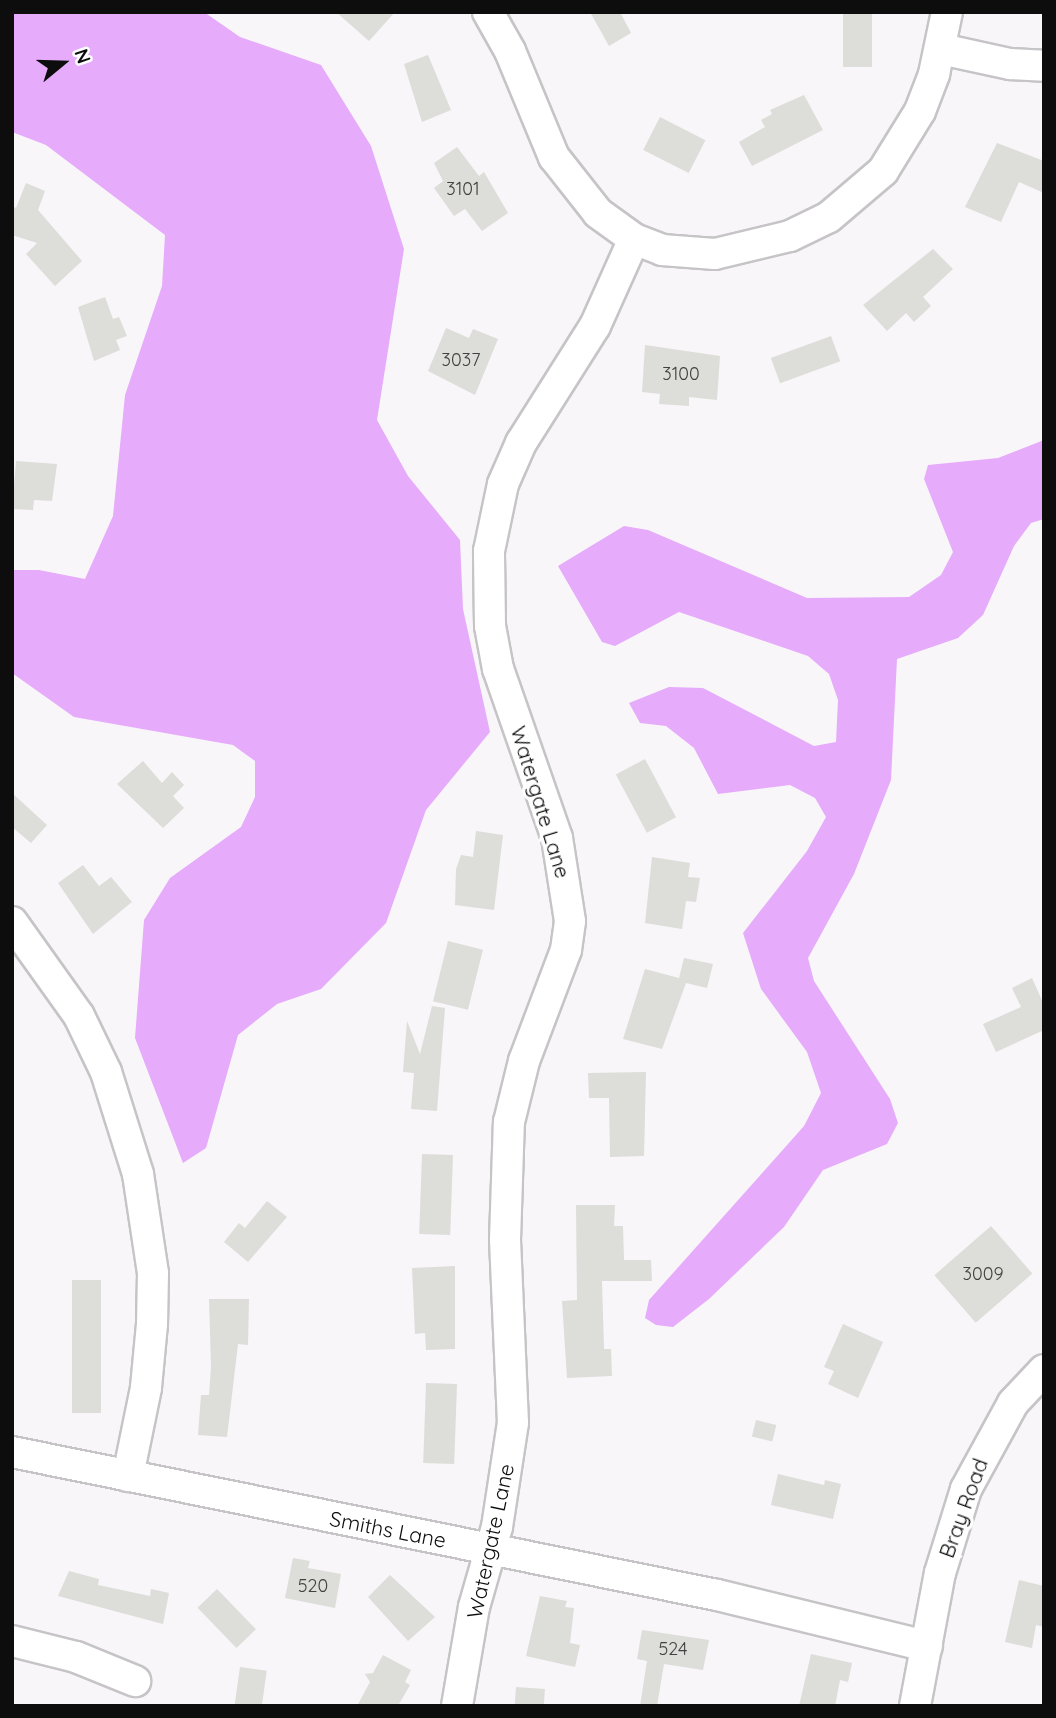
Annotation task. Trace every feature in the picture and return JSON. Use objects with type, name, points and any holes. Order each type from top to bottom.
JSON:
[{"type":"street","points":[[488,12],[510,51],[554,157],[598,213],[634,239],[662,250],[715,254],[790,236],[829,217],[883,171],[901,146],[920,111],[941,49],[947,12]]},
{"type":"street","points":[[941,49],[1010,64],[1044,66]]},
{"type":"street","name":"Watergate Lane","points":[[457,1706],[474,1606],[506,1481],[513,1423],[505,1240],[509,1122],[524,1061],[566,950],[570,921],[557,838],[498,669],[490,626],[489,551],[503,484],[521,443],[595,326],[634,239]]},
{"type":"street","points":[[12,922],[79,1016],[106,1072],[138,1174],[153,1273],[152,1324],[146,1388],[128,1476]]},
{"type":"street","name":"Bray Road","points":[[915,1706],[940,1573],[966,1489],[1013,1403],[1044,1370]]},
{"type":"street","name":"Smiths Lane","points":[[12,1452],[717,1595],[927,1646]]},
{"type":"street","points":[[12,1641],[76,1657],[135,1681]]},
{"type":"shaded area","points":[[12,12],[204,12],[240,37],[321,65],[371,146],[404,249],[377,420],[408,476],[460,540],[463,609],[490,732],[426,810],[386,923],[321,989],[277,1004],[238,1035],[206,1148],[183,1163],[135,1038],[144,920],[170,878],[241,827],[255,797],[255,761],[233,745],[74,717],[12,673],[12,570],[39,570],[85,579],[113,516],[125,395],[162,286],[165,235],[46,145],[12,132]]},
{"type":"shaded area","points":[[1044,440],[1044,519],[1031,523],[1014,546],[983,615],[958,638],[897,659],[891,780],[854,874],[808,958],[814,981],[890,1099],[898,1123],[887,1144],[823,1170],[784,1227],[709,1299],[673,1327],[656,1325],[645,1318],[649,1300],[804,1126],[821,1093],[807,1052],[761,989],[743,933],[807,851],[826,817],[815,798],[790,785],[718,794],[694,748],[666,726],[640,723],[629,703],[669,687],[703,688],[814,746],[836,742],[838,700],[829,674],[808,656],[679,612],[615,646],[602,642],[558,566],[624,526],[648,530],[807,598],[909,597],[941,575],[953,552],[924,479],[928,465],[998,458]]},
{"type":"building","points":[[336,12],[395,12],[369,41]]},
{"type":"building","points":[[590,12],[620,12],[631,33],[609,46]]},
{"type":"building","points":[[843,12],[872,12],[872,67],[843,67]]},
{"type":"building","points":[[428,55],[451,110],[422,122],[404,64]]},
{"type":"building","points":[[804,95],[823,130],[752,166],[739,142],[765,127],[761,120],[772,114],[770,110]]},
{"type":"building","points":[[660,117],[705,140],[689,173],[643,150]]},
{"type":"building","points":[[997,143],[1044,161],[1044,193],[1019,182],[1001,222],[965,207]]},
{"type":"building","points":[[457,147],[479,176],[484,172],[508,213],[482,231],[465,209],[454,216],[434,188],[443,181],[434,163]]},
{"type":"building","points":[[26,183],[45,191],[38,210],[82,261],[55,286],[26,254],[37,243],[12,235],[12,206],[16,208]]},
{"type":"building","points":[[933,249],[953,269],[923,297],[931,306],[914,322],[906,313],[887,331],[863,305]]},
{"type":"building","points":[[105,297],[113,319],[119,317],[127,336],[116,340],[120,350],[94,361],[78,307]]},
{"type":"building","points":[[446,328],[469,338],[473,329],[498,339],[475,395],[428,371]]},
{"type":"building","points":[[831,336],[840,361],[780,383],[771,358]]},
{"type":"building","points":[[645,345],[720,356],[717,400],[689,397],[689,406],[659,404],[660,394],[642,392]]},
{"type":"building","points":[[16,461],[57,464],[52,501],[34,500],[33,510],[12,509]]},
{"type":"building","points":[[645,759],[676,817],[647,833],[616,774]]},
{"type":"building","points":[[143,761],[162,783],[172,772],[184,785],[173,796],[184,808],[163,828],[117,784]]},
{"type":"building","points":[[12,793],[47,825],[31,843],[12,827]]},
{"type":"building","points":[[476,831],[503,835],[494,910],[455,905],[456,869],[461,855],[473,857]]},
{"type":"building","points":[[652,857],[690,863],[688,877],[700,878],[696,902],[686,901],[682,929],[645,923]]},
{"type":"building","points":[[83,865],[99,886],[111,877],[132,902],[93,934],[58,883]]},
{"type":"building","points":[[448,941],[483,950],[468,1010],[433,1001]]},
{"type":"building","points":[[684,958],[713,964],[707,988],[686,983],[662,1049],[623,1039],[645,969],[679,978]]},
{"type":"building","points":[[1032,978],[1044,1005],[1044,1030],[996,1052],[983,1024],[1021,1007],[1012,988]]},
{"type":"building","points":[[432,1006],[445,1008],[437,1111],[411,1109],[414,1073],[403,1072],[407,1021],[420,1054]]},
{"type":"building","points":[[646,1072],[644,1156],[610,1157],[609,1098],[589,1098],[588,1073]]},
{"type":"building","points":[[422,1154],[453,1155],[450,1235],[419,1234]]},
{"type":"building","points":[[267,1201],[287,1217],[248,1262],[224,1242],[239,1223],[245,1228]]},
{"type":"building","points":[[576,1205],[615,1205],[614,1226],[623,1226],[624,1260],[651,1260],[652,1281],[602,1281],[604,1349],[611,1349],[612,1376],[567,1378],[562,1301],[577,1300]]},
{"type":"building","points":[[991,1226],[1032,1274],[976,1323],[934,1275]]},
{"type":"building","points":[[455,1266],[455,1349],[426,1350],[425,1333],[415,1334],[412,1268]]},
{"type":"building","points":[[72,1280],[101,1280],[101,1413],[72,1413]]},
{"type":"building","points":[[209,1299],[249,1299],[248,1345],[238,1344],[227,1437],[198,1435],[201,1395],[209,1395]]},
{"type":"building","points":[[843,1324],[883,1342],[858,1398],[828,1384],[834,1371],[824,1367]]},
{"type":"building","points":[[426,1383],[457,1384],[454,1464],[423,1463]]},
{"type":"building","points":[[756,1420],[776,1425],[772,1442],[752,1436]]},
{"type":"building","points":[[778,1474],[824,1485],[825,1480],[841,1484],[833,1519],[771,1505]]},
{"type":"building","points":[[293,1558],[310,1561],[308,1568],[341,1574],[335,1608],[285,1598]]},
{"type":"building","points":[[69,1571],[99,1579],[98,1585],[150,1596],[151,1589],[169,1593],[163,1624],[58,1596]]},
{"type":"building","points":[[390,1575],[435,1617],[408,1641],[368,1597]]},
{"type":"building","points":[[1019,1580],[1044,1586],[1044,1627],[1036,1625],[1032,1648],[1005,1642]]},
{"type":"building","points":[[217,1589],[256,1629],[236,1648],[198,1608]]},
{"type":"building","points":[[540,1596],[567,1601],[565,1607],[574,1608],[570,1643],[580,1645],[575,1667],[526,1656]]},
{"type":"building","points":[[642,1630],[709,1640],[703,1670],[664,1664],[657,1706],[640,1706],[647,1661],[637,1659]]},
{"type":"building","points":[[811,1654],[852,1663],[848,1682],[840,1680],[835,1706],[799,1706]]},
{"type":"building","points":[[383,1655],[411,1670],[405,1682],[410,1685],[398,1706],[357,1706],[370,1682],[365,1674],[373,1673]]},
{"type":"building","points":[[240,1667],[267,1671],[262,1706],[235,1706]]},
{"type":"building","points":[[516,1687],[545,1689],[544,1706],[515,1706]]}]
